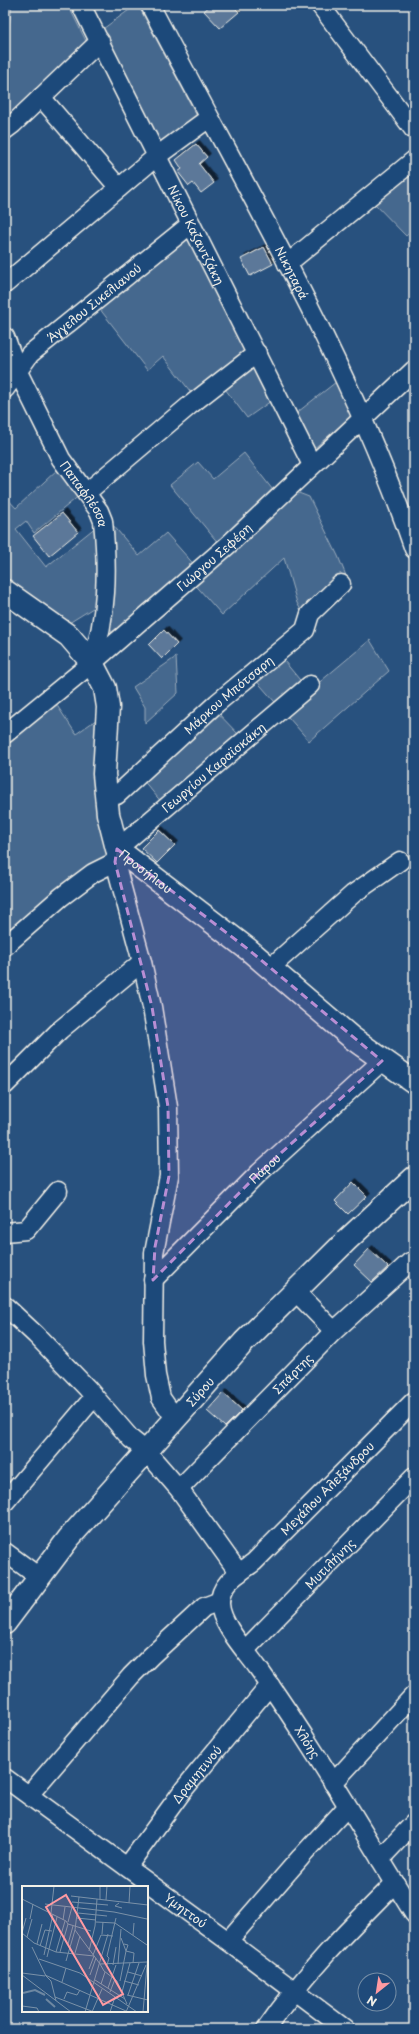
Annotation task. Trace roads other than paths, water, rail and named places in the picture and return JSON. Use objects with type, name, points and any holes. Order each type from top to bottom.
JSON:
[{"type":"street","name":"Νίκου Καζαντζάκη","points":[[81,5],[312,465]]},
{"type":"street","points":[[320,5],[414,130]]},
{"type":"street","name":"Νικηταρά","points":[[154,7],[209,118],[316,319],[388,479],[414,549]]},
{"type":"street","points":[[5,130],[100,41]]},
{"type":"street","points":[[41,97],[119,188]]},
{"type":"street","points":[[5,284],[157,156],[209,118]]},
{"type":"street","points":[[287,264],[414,160]]},
{"type":"street","name":"Άγγελου Σικελιανού","points":[[5,389],[30,354],[191,224]]},
{"type":"street","name":"Παπαφλέσσα","points":[[5,337],[18,372],[61,459],[99,511],[103,521],[107,575],[102,627],[92,663]]},
{"type":"street","points":[[86,493],[189,406],[257,353]]},
{"type":"street","name":"Γιώργου Σεφέρη","points":[[5,734],[92,663],[228,545],[414,370]]},
{"type":"street","name":"Μάρκου Μπότσαρη","points":[[106,796],[117,795],[217,702],[305,630],[310,614],[341,584]]},
{"type":"street","name":"Προσήλιου","points":[[5,591],[59,627],[81,648],[92,663],[107,694],[108,714],[103,761],[108,814],[116,856],[249,950],[382,1061],[414,1082]]},
{"type":"street","name":"Γεωργίου Καραϊσκάκη","points":[[5,946],[71,889],[116,856],[310,685]]},
{"type":"street","points":[[116,856],[142,962],[165,1084],[170,1148],[170,1176],[155,1247],[152,1280],[153,1341],[160,1398],[174,1418]]},
{"type":"street","points":[[270,968],[353,894],[400,861]]},
{"type":"street","points":[[5,1085],[60,1030],[122,976],[142,962]]},
{"type":"street","name":"Πάρου","points":[[152,1280],[259,1173],[382,1061]]},
{"type":"street","name":"Σύρου","points":[[5,1623],[69,1538],[174,1418],[244,1342],[294,1291],[414,1178]]},
{"type":"street","points":[[5,1232],[26,1230],[58,1192]]},
{"type":"street","name":"Σπάρτης","points":[[179,1490],[334,1331],[410,1262]]},
{"type":"street","points":[[294,1291],[334,1331]]},
{"type":"street","points":[[5,1306],[36,1335],[131,1439],[146,1451],[179,1490],[239,1573],[226,1584],[220,1601],[204,1607],[131,1676],[29,1795]]},
{"type":"street","points":[[5,1502],[94,1397]]},
{"type":"street","name":"Μεγάλου Αλεξάνδρου","points":[[239,1573],[254,1562],[414,1402]]},
{"type":"street","name":"Μυτιλήνης","points":[[245,1650],[414,1477]]},
{"type":"street","points":[[5,1552],[39,1577]]},
{"type":"street","name":"Χλόης","points":[[220,1601],[220,1607],[228,1625],[270,1685],[414,1914]]},
{"type":"street","name":"Δραμητινού","points":[[127,1867],[184,1789],[270,1685]]},
{"type":"street","points":[[333,1783],[414,1695]]},
{"type":"street","name":"Υμηττού","points":[[5,1778],[228,1941],[345,2029]]},
{"type":"street","points":[[228,1941],[347,1807]]},
{"type":"street","points":[[380,1859],[414,1823]]},
{"type":"street","points":[[266,2029],[294,1991],[338,1941],[395,1883]]}]
